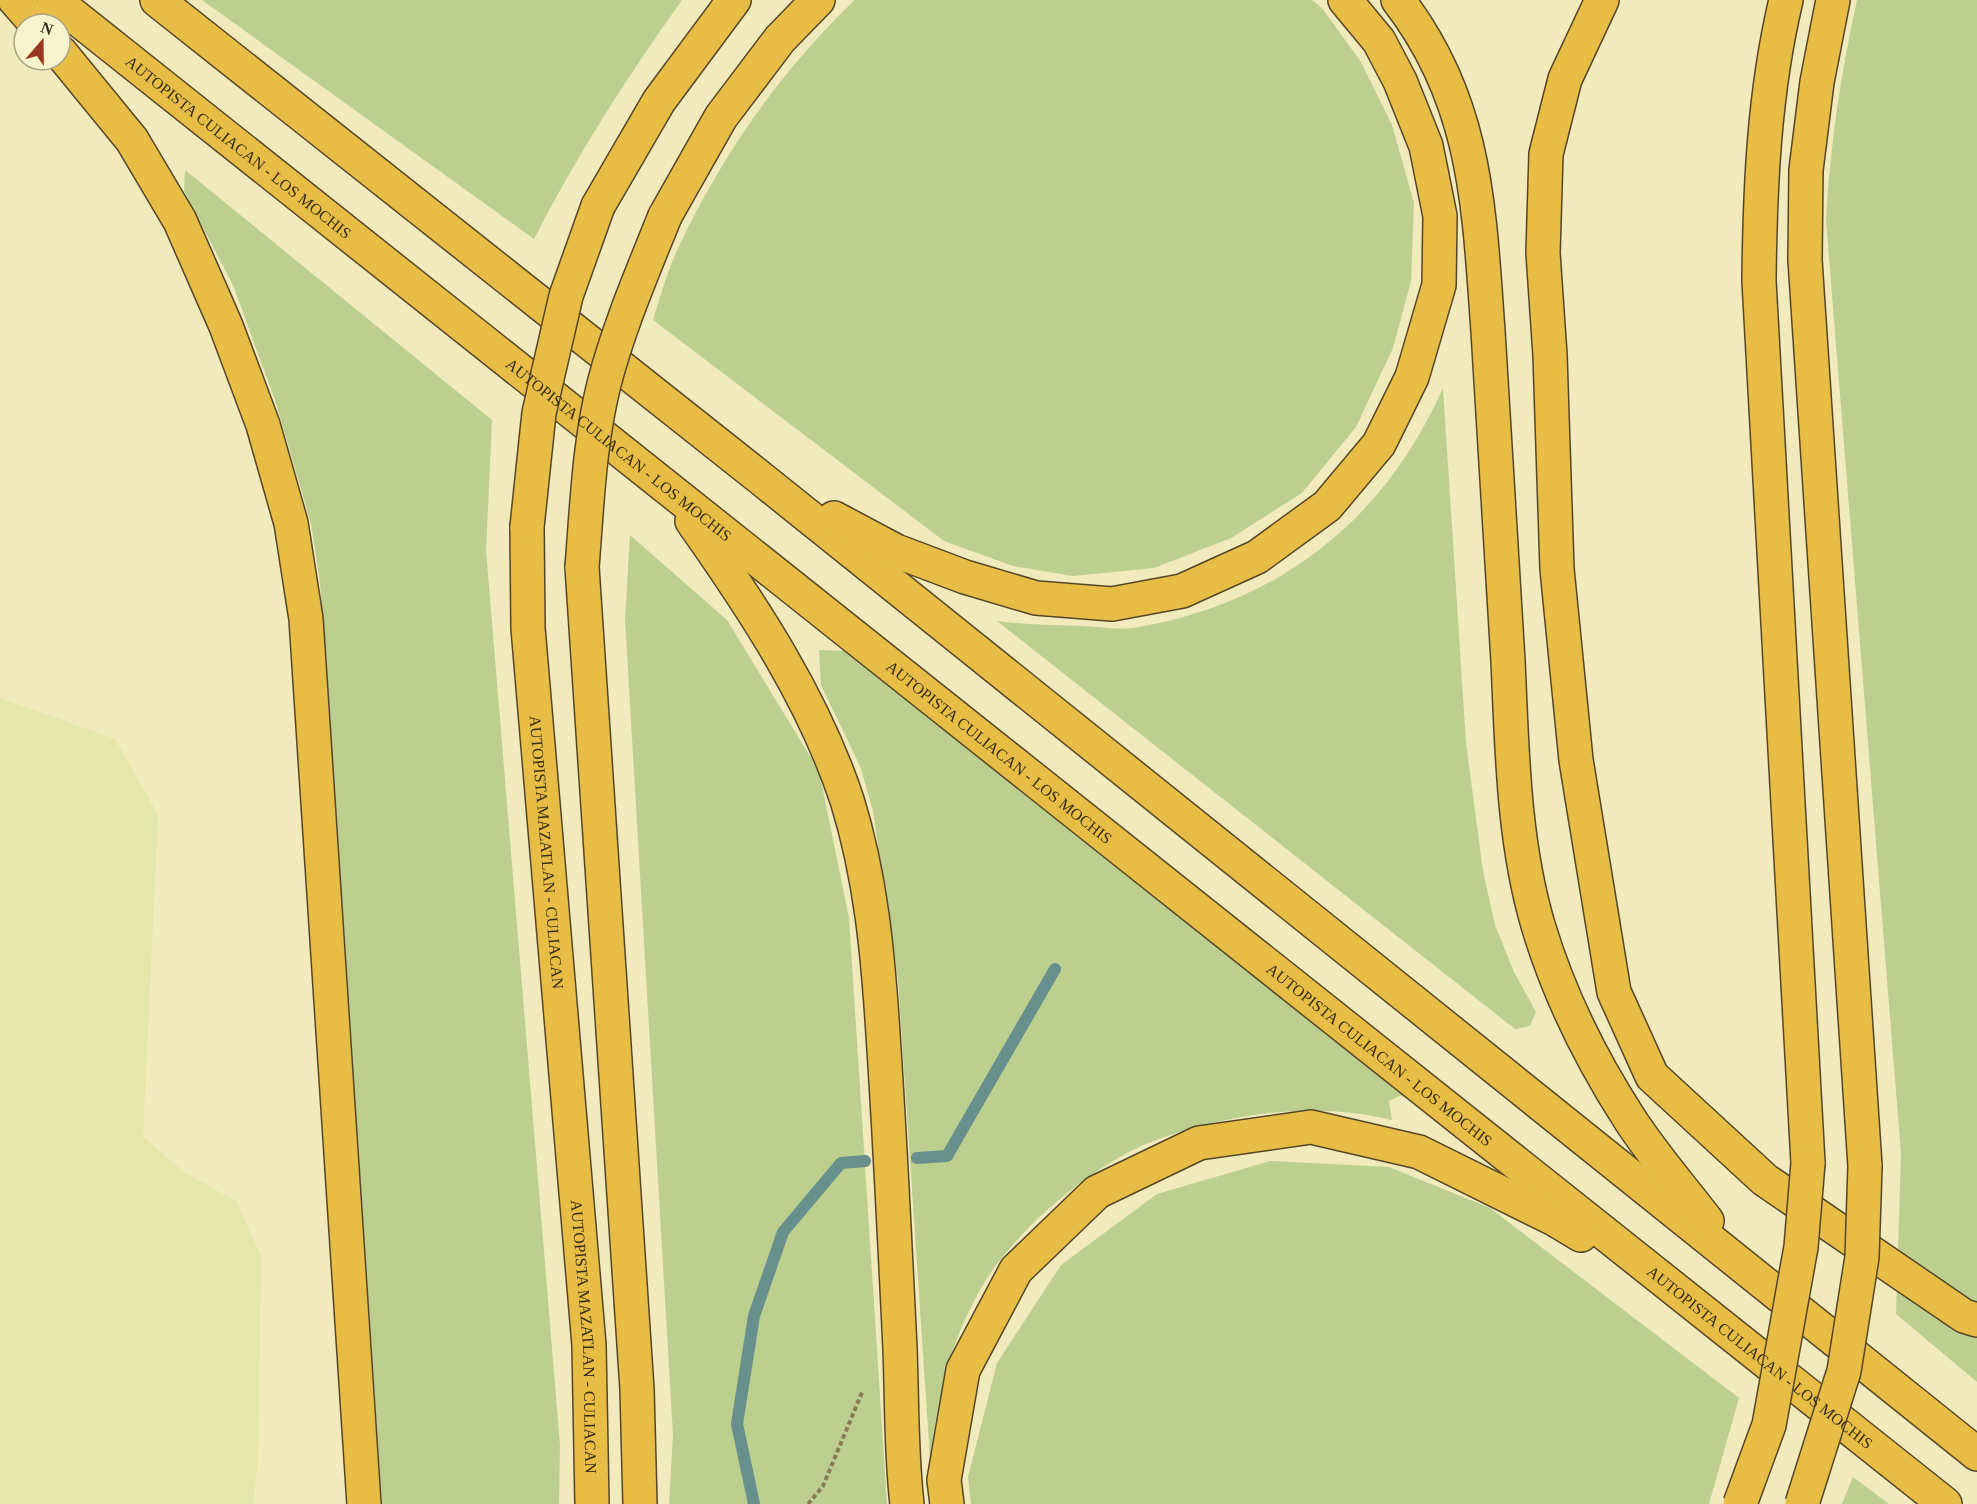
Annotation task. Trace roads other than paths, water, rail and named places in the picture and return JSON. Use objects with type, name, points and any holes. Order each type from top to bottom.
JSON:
[{"type":"highway","points":[[15,0],[26,12]]},
{"type":"highway","name":"AUTOPISTA CULIACAN - LOS MOCHIS","points":[[54,0],[1946,1504]]},
{"type":"highway","points":[[157,0],[763,480],[1977,1454]]},
{"type":"highway","name":"AUTOPISTA MAZATLAN - CULIACAN","points":[[592,1504],[589,1345],[528,628],[527,527],[539,413],[566,296],[598,206],[659,101],[734,0]]},
{"type":"highway","points":[[640,1504],[638,1389],[582,567],[590,461],[604,385],[630,304],[665,216],[721,117],[780,39],[818,0]]},
{"type":"highway","points":[[763,480],[896,551],[965,577],[1036,598],[1112,604],[1182,591],[1257,557],[1327,506],[1379,444],[1412,377],[1439,285],[1440,216],[1426,146],[1400,81],[1379,41],[1345,0]]},
{"type":"highway","points":[[1398,0],[1415,22],[1450,86],[1470,153],[1480,222],[1513,761],[1520,837],[1538,924],[1566,999],[1629,1119],[1737,1261]]},
{"type":"highway","points":[[1602,0],[1565,79],[1546,154],[1543,253],[1550,355],[1557,569],[1576,760],[1614,992],[1652,1076],[1742,1160],[1773,1186],[1964,1316],[1977,1320]]},
{"type":"highway","points":[[1740,1504],[1769,1425],[1801,1247],[1808,1163],[1759,282],[1760,177],[1774,48],[1786,0]]},
{"type":"highway","points":[[1802,1504],[1844,1371],[1862,1257],[1865,1166],[1805,260],[1806,170],[1817,82],[1833,0]]},
{"type":"highway","points":[[72,67],[132,140],[180,221],[226,326],[263,425],[291,523],[306,631],[364,1504]]},
{"type":"highway","points":[[668,488],[748,600],[790,670],[825,741],[847,800],[866,869],[877,945],[890,1145],[907,1504]]},
{"type":"highway","points":[[947,1504],[944,1480],[963,1370],[1017,1270],[1097,1192],[1199,1143],[1311,1127],[1419,1152],[1557,1220],[1700,1308]]},
{"type":"waterway","points":[[917,1158],[947,1156],[1055,969]]},
{"type":"waterway","points":[[754,1504],[737,1424],[754,1316],[783,1232],[841,1163],[865,1161]]}]
